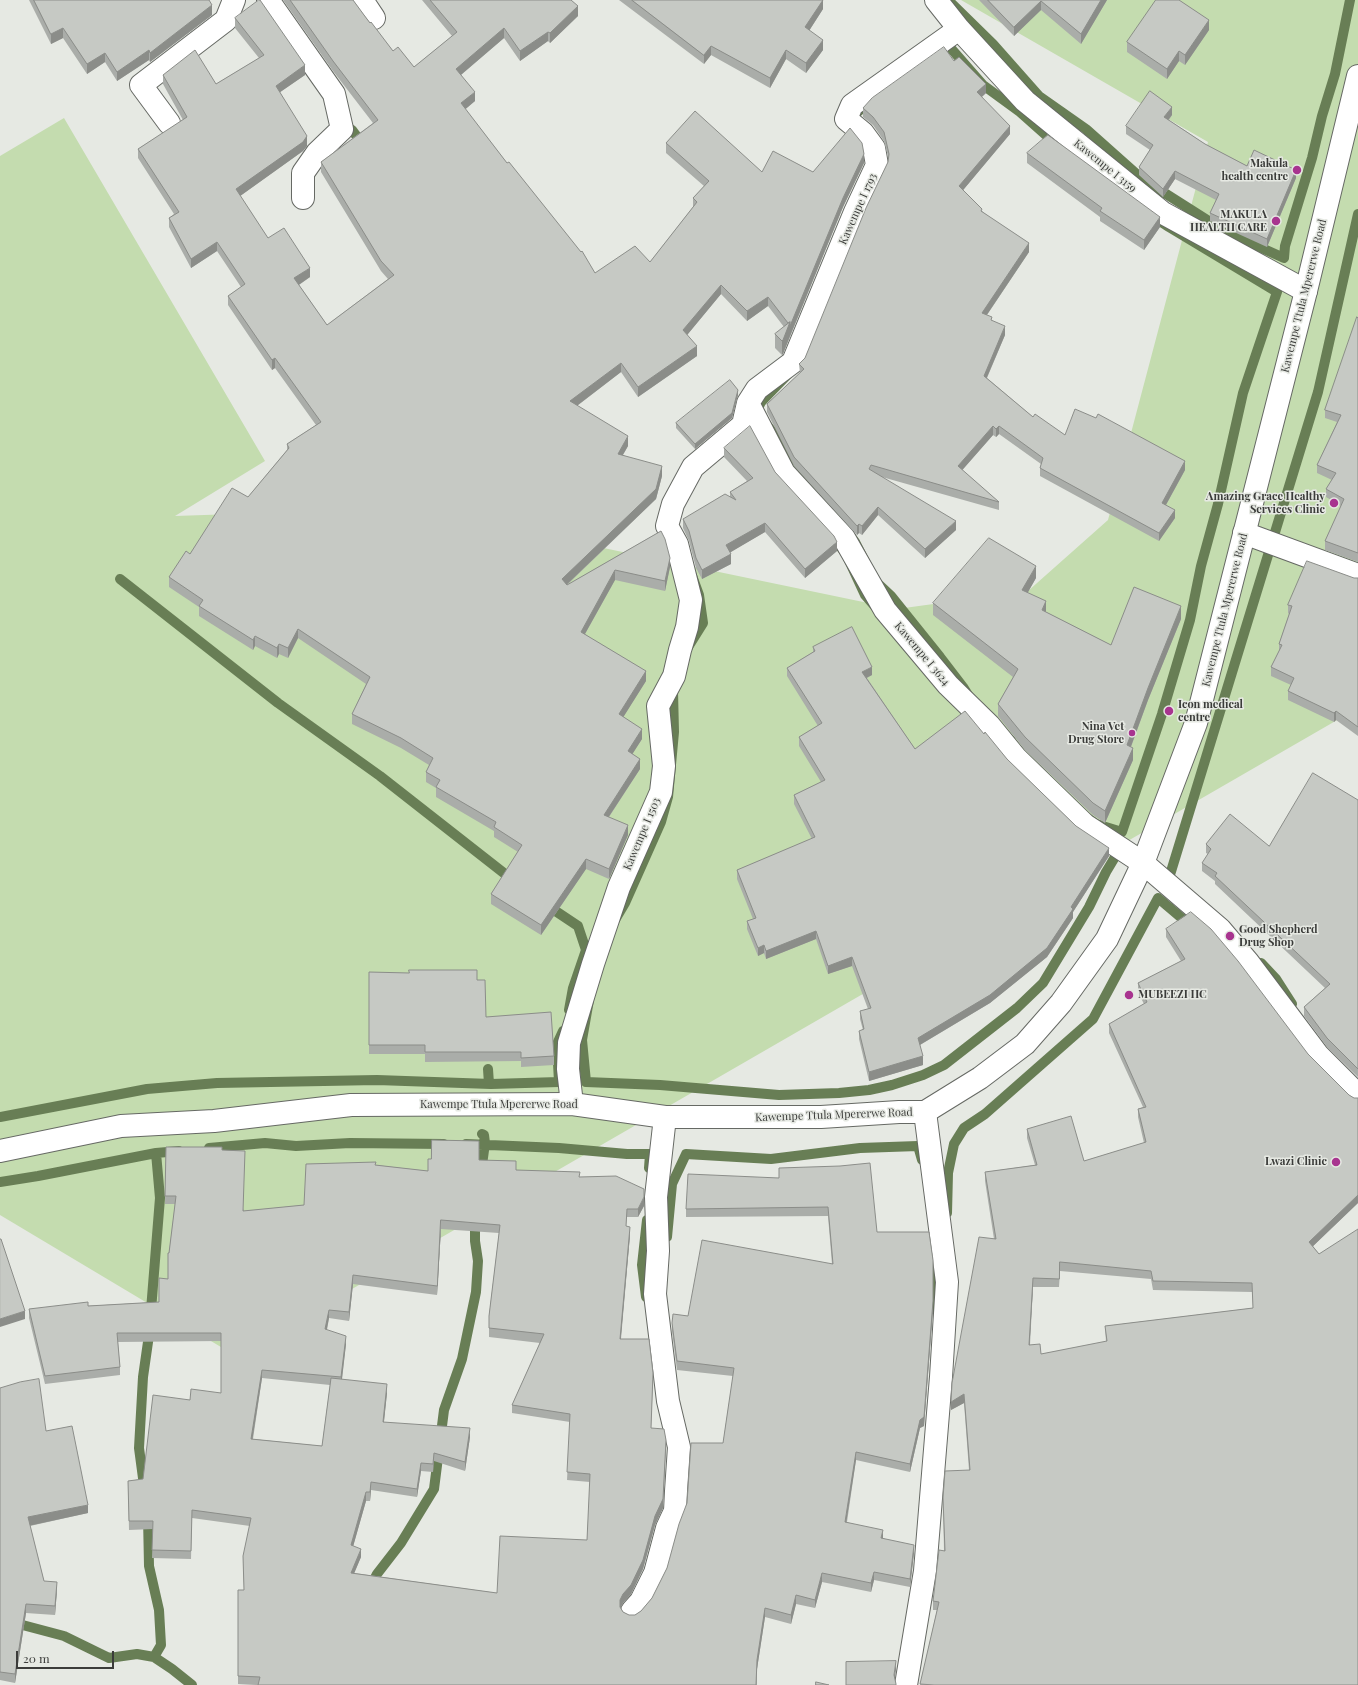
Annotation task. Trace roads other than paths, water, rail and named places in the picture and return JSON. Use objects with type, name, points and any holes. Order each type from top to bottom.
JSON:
[{"type":"street","points":[[169,123],[141,85],[226,20],[234,0]]},
{"type":"street","points":[[268,0],[334,94],[342,129],[317,153],[303,173],[303,198]]},
{"type":"street","points":[[362,0],[374,18]]},
{"type":"street","name":"Kawempe I 3159","points":[[936,0],[959,29],[1025,101],[1163,213],[1306,291]]},
{"type":"street","name":"Kawempe I 1793","points":[[748,403],[757,389],[793,362],[877,165],[874,148],[863,133],[846,119],[852,105],[959,29]]},
{"type":"street","name":"Kawempe Ttula Mpererwe Road","points":[[0,1152],[121,1126],[214,1121],[351,1105],[572,1104],[665,1117],[821,1117],[899,1112],[925,1112],[980,1078],[1025,1044],[1061,1003],[1106,939],[1143,863],[1196,723],[1306,291],[1358,76]]},
{"type":"street","name":"Kawempe I 3624","points":[[748,403],[784,473],[844,538],[885,610],[948,685],[990,725],[1016,758],[1085,825],[1143,863],[1220,928],[1248,962],[1318,1055],[1358,1095]]},
{"type":"street","name":"Kawempe I 1503","points":[[572,1104],[568,1069],[569,1043],[593,964],[619,887],[661,792],[664,766],[658,706],[674,676],[687,626],[691,600],[677,544],[667,526],[673,504],[693,467],[743,425],[748,403]]},
{"type":"street","points":[[1244,533],[1358,575]]},
{"type":"street","points":[[906,1685],[925,1571],[941,1377],[947,1282],[925,1112]]},
{"type":"street","points":[[632,1611],[641,1601],[655,1573],[667,1528],[675,1511],[676,1498],[679,1447],[668,1401],[655,1294],[658,1251],[656,1197],[665,1117]]},
{"type":"waterway","points":[[948,0],[993,44],[1039,96],[1086,129],[1141,178],[1226,232],[1284,258],[1285,246],[1312,158],[1322,116],[1335,74],[1350,0]]},
{"type":"waterway","points":[[948,45],[983,85],[1020,112],[1074,160],[1128,200],[1169,227],[1277,292],[1243,393],[1218,504],[1201,566],[1190,620],[1162,714],[1122,832],[1096,824],[1079,812],[1042,775],[1022,759],[1011,741],[976,708],[963,687],[940,657],[891,596],[875,581],[855,542],[829,508],[801,467],[766,424],[758,408],[761,402],[790,372],[818,339],[821,324],[819,312],[832,289],[838,271],[851,251],[852,230],[864,200],[882,163],[879,147],[864,129],[851,118],[895,78],[948,45]]},
{"type":"waterway","points":[[342,123],[352,130],[364,146]]},
{"type":"waterway","points":[[1175,882],[1169,878],[1318,392],[1358,214]]},
{"type":"waterway","points":[[750,430],[772,467],[825,527],[846,554],[865,595],[901,636],[933,677],[962,704],[971,719],[988,729],[999,741],[1005,749],[1006,762],[1026,781],[1038,786],[1066,813],[1118,852],[1106,872],[1089,907],[1043,983],[1017,1008],[944,1065],[923,1075],[892,1085],[869,1090],[839,1093],[779,1095],[660,1085],[586,1082],[582,1040],[592,983],[606,935],[625,903],[661,822],[668,797],[674,732],[673,691],[683,655],[703,623],[699,595],[687,562],[671,527],[677,507],[700,466],[738,436],[750,430]]},
{"type":"waterway","points":[[120,579],[278,703],[380,776],[514,881]]},
{"type":"waterway","points":[[947,1213],[948,1173],[954,1144],[964,1128],[985,1114],[1093,1019],[1158,898],[1191,926]]},
{"type":"waterway","points":[[545,904],[578,926],[586,950],[573,988],[569,1010]]},
{"type":"waterway","points":[[1261,963],[1276,979],[1292,1004]]},
{"type":"waterway","points":[[0,1117],[147,1089],[217,1083],[377,1080],[491,1084],[559,1082],[557,1044],[563,1031]]},
{"type":"waterway","points":[[488,1069],[489,1084]]},
{"type":"waterway","points":[[481,1172],[485,1143],[484,1135],[482,1134]]},
{"type":"waterway","points":[[209,1148],[265,1143],[296,1146],[350,1143],[444,1144]]},
{"type":"waterway","points":[[466,1144],[559,1148],[627,1154],[650,1154],[649,1168]]},
{"type":"waterway","points":[[667,1237],[672,1184],[686,1154],[771,1159],[860,1148],[918,1146],[922,1160]]},
{"type":"waterway","points":[[0,1182],[156,1153],[179,1151]]},
{"type":"waterway","points":[[145,1493],[139,1448],[143,1377],[149,1335],[160,1198],[156,1153]]},
{"type":"waterway","points":[[370,1588],[377,1574],[401,1543],[434,1489],[444,1410],[462,1359],[476,1292],[478,1261],[475,1231],[479,1219]]},
{"type":"waterway","points":[[646,1297],[642,1265],[647,1220]]},
{"type":"waterway","points":[[935,1260],[935,1310]]},
{"type":"waterway","points":[[148,1517],[149,1566],[159,1610],[161,1645],[154,1657]]},
{"type":"waterway","points":[[0,1621],[15,1623],[64,1636],[109,1658],[137,1654],[154,1657],[192,1685]]},
{"type":"place","name":"Makula health centre","points":[[1297,170]]},
{"type":"place","name":"MAKULA HEALTH CARE","points":[[1276,221]]},
{"type":"place","name":"Amazing Grace Healthy Services Clinic","points":[[1334,503]]},
{"type":"place","name":"Icon medical centre","points":[[1169,711]]},
{"type":"place","name":"Nina Vet Drug Store","points":[[1132,733]]},
{"type":"place","name":"Good Shepherd Drug Shop","points":[[1230,936]]},
{"type":"place","name":"MUBEEZI HC","points":[[1129,995]]},
{"type":"place","name":"Lwazi Clinic","points":[[1336,1162]]}]
